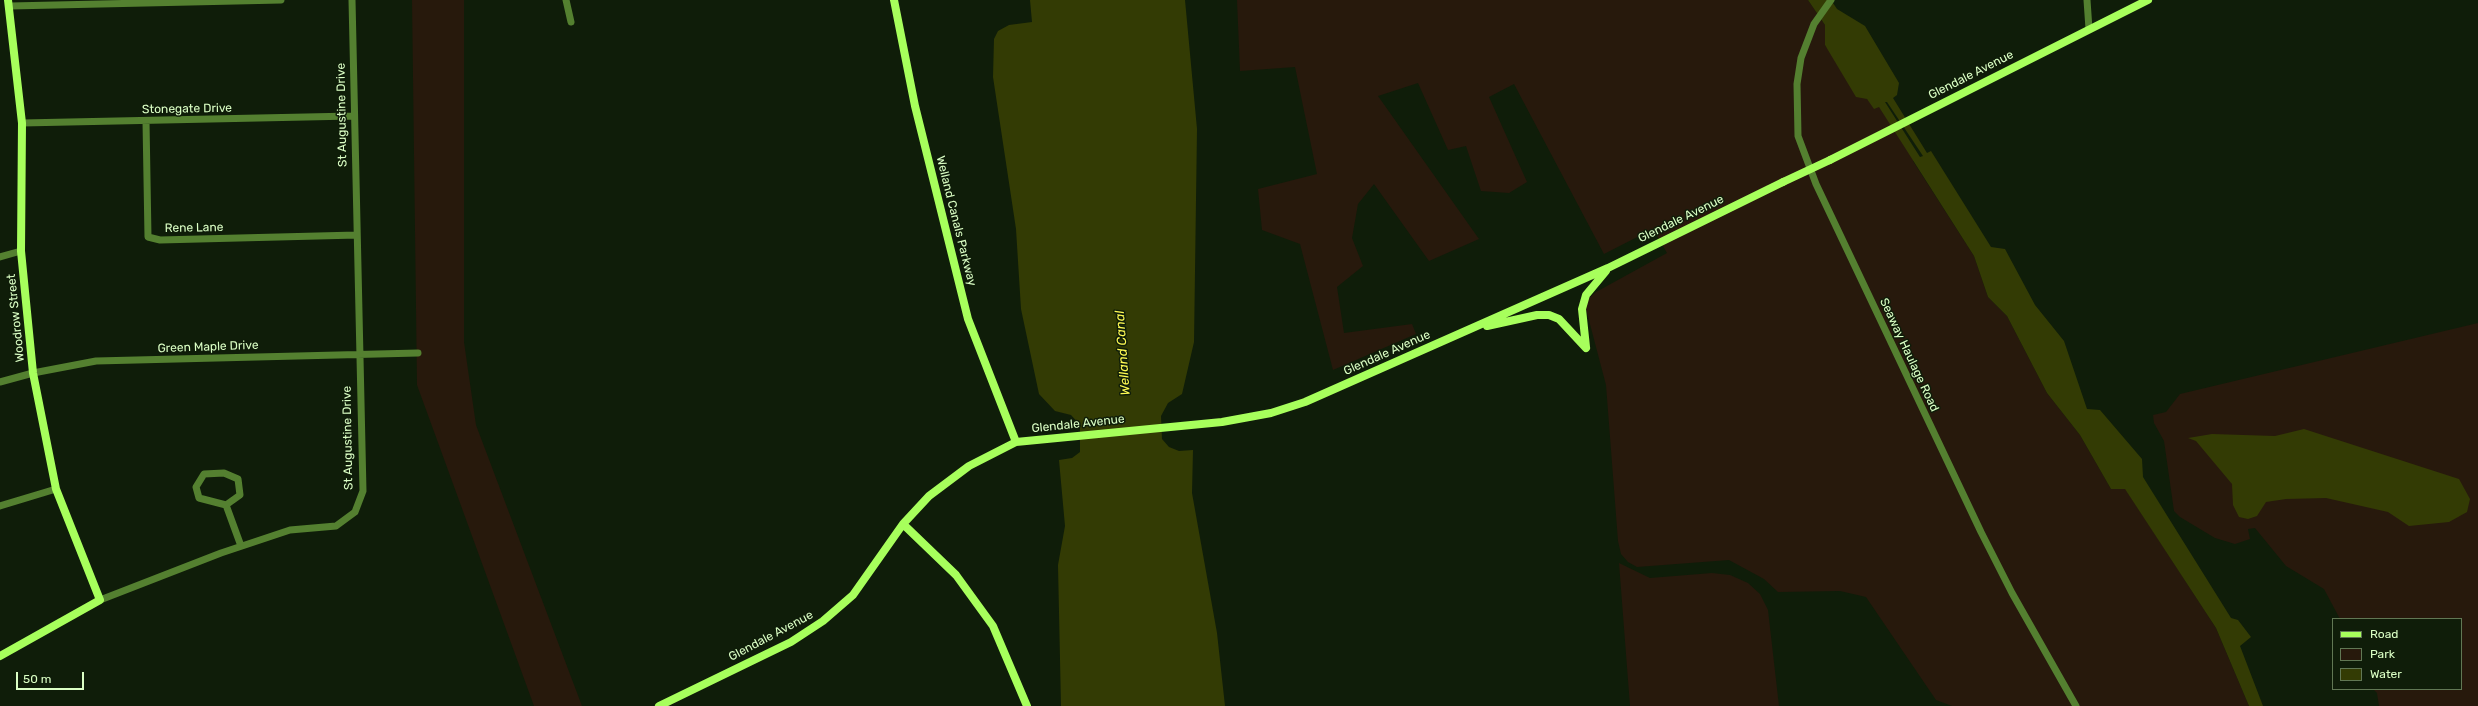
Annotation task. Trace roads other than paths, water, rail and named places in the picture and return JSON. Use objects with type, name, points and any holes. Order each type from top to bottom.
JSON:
[{"type":"main road","name":"Welland Canals Parkway","points":[[894,0],[915,106],[968,319],[1016,442]]},
{"type":"main road","name":"Glendale Avenue","points":[[659,706],[791,642],[823,621],[853,595],[903,524],[929,496],[948,479],[969,466],[1016,442],[1168,427],[1271,413],[1305,402],[1608,268],[1830,160],[2148,0]]},
{"type":"main road","name":"Woodrow Street","points":[[9,3],[22,123],[21,251],[33,373],[56,488],[100,600]]},
{"type":"main road","points":[[1471,329],[1531,316],[1549,315],[1559,319],[1586,348],[1582,309],[1586,295],[1608,268]]},
{"type":"main road","points":[[903,524],[956,574],[993,626],[1027,706]]},
{"type":"main road","name":"St Augustine Drive","points":[[0,656],[100,600]]},
{"type":"street","points":[[9,3],[281,0]]},
{"type":"street","name":"St Augustine Drive","points":[[100,600],[241,546],[290,530],[336,526],[355,512],[363,491],[358,353],[352,0]]},
{"type":"street","points":[[566,0],[571,22]]},
{"type":"street","name":"Seaway Haulage Road","points":[[1831,0],[1814,24],[1801,58],[1797,84],[1798,136],[1816,184],[1981,532],[2012,593],[2076,706]]},
{"type":"street","points":[[2086,0],[2089,29]]},
{"type":"street","name":"Stonegate Drive","points":[[22,123],[146,122],[353,116]]},
{"type":"street","name":"Rene Lane","points":[[146,122],[148,237],[160,240],[357,235]]},
{"type":"street","points":[[0,257],[21,251]]},
{"type":"street","name":"Green Maple Drive","points":[[0,382],[33,373],[96,361],[358,353],[418,353]]},
{"type":"street","points":[[224,473],[238,479],[240,495],[226,505],[199,498],[196,487],[204,474],[224,473]]},
{"type":"street","points":[[0,506],[56,488]]},
{"type":"street","points":[[226,505],[241,546]]},
{"type":"water","name":"Welland Canal","points":[[1030,0],[1185,0],[1197,129],[1194,342],[1182,394],[1168,403],[1161,416],[1162,439],[1169,447],[1179,451],[1193,450],[1192,493],[1217,633],[1225,706],[1061,706],[1058,565],[1065,526],[1059,460],[1072,458],[1080,452],[1080,425],[1071,415],[1055,411],[1039,394],[1021,309],[1016,229],[993,77],[994,39],[998,31],[1009,25],[1032,22]]},
{"type":"water","points":[[1808,0],[1831,0],[1837,9],[1865,26],[1899,83],[1897,95],[1893,98],[1927,153],[1931,151],[1991,247],[2005,249],[2035,305],[2064,341],[2087,409],[2100,410],[2142,459],[2143,477],[2231,618],[2238,620],[2251,637],[2240,646],[2263,706],[2249,706],[2216,628],[2125,489],[2111,489],[2080,435],[2047,393],[2007,316],[1988,297],[1974,256],[1879,107],[1874,109],[1867,99],[1856,97],[1825,45],[1825,25]],"holes":[[[1885,102],[1887,102],[1923,156],[1920,157]]]},
{"type":"water","points":[[2304,429],[2459,479],[2470,499],[2467,512],[2449,522],[2409,526],[2388,512],[2326,498],[2286,499],[2266,502],[2257,516],[2248,519],[2239,517],[2233,505],[2232,484],[2196,441],[2188,438],[2212,434],[2275,436]]}]
